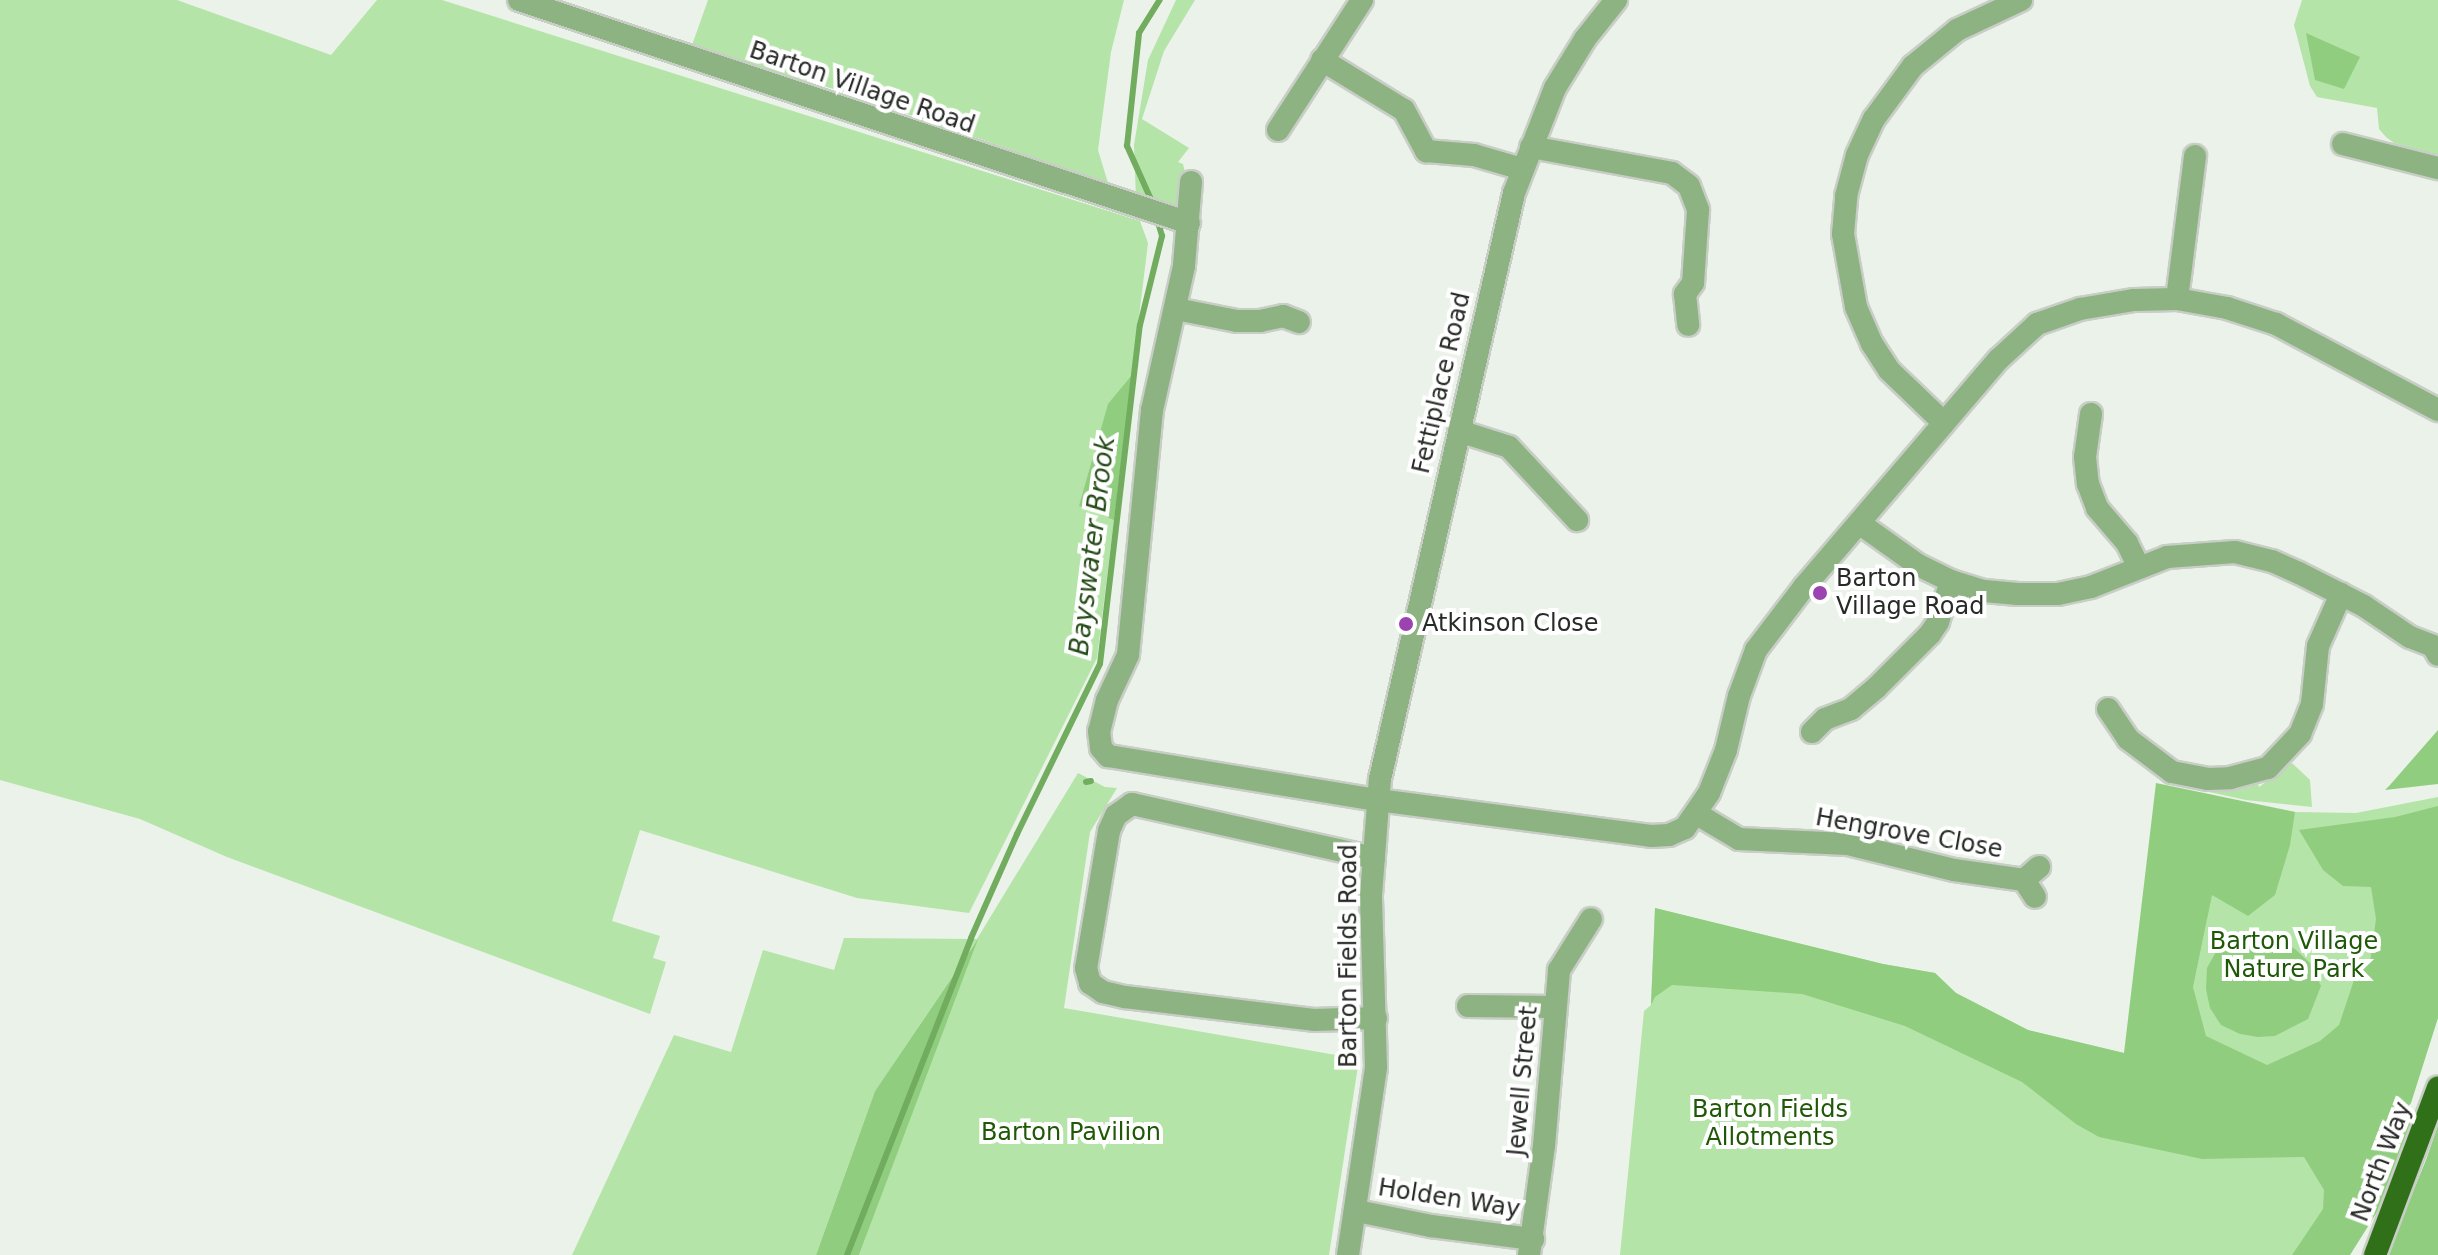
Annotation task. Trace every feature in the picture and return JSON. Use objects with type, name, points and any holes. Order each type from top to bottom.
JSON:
[{"type":"highway","name":"North Way","points":[[2375,1255],[2438,1087]]},
{"type":"street","name":"Barton Village Road","points":[[519,0],[1180,221]]},
{"type":"street","points":[[1278,130],[1362,0]]},
{"type":"street","name":"Fettiplace Road","points":[[1378,800],[1420,592],[1505,223],[1522,169],[1555,88],[1585,39],[1616,0]]},
{"type":"street","points":[[1944,423],[1889,370],[1872,344],[1856,307],[1843,234],[1846,196],[1857,155],[1874,119],[1891,91],[1913,66],[1957,30],[2021,0]]},
{"type":"street","points":[[1322,60],[1404,110],[1426,151],[1474,155],[1522,169]]},
{"type":"street","points":[[2343,144],[2438,168]]},
{"type":"street","points":[[1531,147],[1682,178],[1696,197],[1698,210],[1693,283],[1685,294],[1688,325]]},
{"type":"street","points":[[2177,299],[2195,156]]},
{"type":"street","points":[[1191,182],[1180,221],[1176,309],[1152,410],[1128,655],[1107,700],[1099,731],[1101,748],[1108,756],[1378,800],[1651,836],[1669,835],[1685,828],[1697,814],[1726,750],[1739,696],[1756,650],[1999,359],[2037,324],[2080,309],[2134,300],[2177,299],[2227,308],[2276,324],[2438,410]]},
{"type":"street","points":[[1176,309],[1237,321],[1260,321],[1290,313]]},
{"type":"street","points":[[2091,414],[2085,457],[2088,484],[2097,508],[2127,543],[2138,566]]},
{"type":"street","points":[[1459,431],[1509,447],[1577,520]]},
{"type":"street","points":[[1859,523],[1918,565],[1951,581],[1984,591],[2058,594],[2091,587],[2138,566],[2197,552],[2235,552],[2272,561],[2341,594],[2410,637],[2433,646],[2438,655]]},
{"type":"street","points":[[1812,732],[1825,719],[1851,709],[1930,634],[1938,622],[1951,581]]},
{"type":"street","points":[[2108,709],[2120,743],[2172,772],[2230,778],[2268,768],[2300,734],[2312,704],[2318,646],[2341,594]]},
{"type":"street","name":"Barton Fields Road","points":[[1348,1255],[1357,1211],[1376,1067],[1371,895],[1378,800]]},
{"type":"street","points":[[1374,858],[1132,804],[1116,815],[1109,831],[1086,968],[1090,983],[1103,992],[1125,997],[1314,1020],[1376,1018]]},
{"type":"street","name":"Hengrove Close","points":[[1697,814],[1739,839],[1848,844],[1954,870],[2033,881]]},
{"type":"street","name":"Jewell Street","points":[[1531,1247],[1544,1146],[1559,970],[1591,919]]},
{"type":"street","points":[[1468,1006],[1554,1007]]},
{"type":"street","name":"Holden Way","points":[[1357,1211],[1531,1247]]},
{"type":"green space","points":[[0,0],[177,0],[331,55],[377,0],[442,0],[1140,221],[1148,243],[1097,658],[969,913],[857,898],[640,830],[612,921],[660,936],[653,958],[666,962],[650,1014],[227,857],[140,819],[0,780]]},
{"type":"green space","points":[[708,0],[1124,0],[1111,52],[1098,150],[1108,183],[834,89],[691,48]]},
{"type":"green space","points":[[1176,0],[1195,0],[1164,51],[1142,119],[1189,148],[1178,162],[1183,164],[1185,172],[1180,210],[1136,200],[1134,145],[1148,60]]},
{"type":"green space","points":[[2302,0],[2438,0],[2438,155],[2394,143],[2386,137],[2379,129],[2377,108],[2317,97],[2310,86],[2294,25]]},
{"type":"green space","points":[[2306,33],[2360,57],[2344,89],[2315,80]]},
{"type":"green space","points":[[1132,375],[1114,520],[1079,506],[1108,404]]},
{"type":"green space","points":[[2438,730],[2438,784],[2385,790],[2390,785]]},
{"type":"green space","points":[[2292,763],[2310,780],[2312,807],[2246,800],[2200,790],[2201,786],[2257,781],[2259,787]]},
{"type":"green space","name":"Barton Pavilion","points":[[1078,773],[1105,787],[1117,788],[1090,832],[1064,1008],[1359,1059],[1329,1255],[859,1255],[975,943],[875,1091],[816,1255],[572,1255],[674,1035],[731,1052],[763,950],[834,970],[844,938],[977,939]]},
{"type":"green space","points":[[2156,783],[2295,812],[2290,845],[2275,895],[2248,916],[2212,895],[2193,987],[2206,1036],[2267,1065],[2320,1041],[2339,1025],[2354,980],[2370,962],[2376,919],[2371,887],[2343,886],[2323,870],[2299,830],[2395,817],[2438,806],[2438,1018],[2411,1103],[2404,1112],[2421,1114],[2394,1185],[2350,1255],[2292,1255],[2323,1209],[2324,1190],[2304,1157],[2202,1159],[2099,1137],[2076,1124],[2022,1082],[1905,1026],[1802,994],[1672,985],[1655,997],[1651,1005],[1655,908],[1883,964],[1935,973],[1956,993],[2028,1030],[2124,1053]]},
{"type":"green space","points":[[2438,797],[2438,1017],[2345,1255],[1620,1255],[1644,1011],[1651,1005],[1655,908],[1883,964],[1935,973],[1956,993],[2028,1030],[2124,1053],[2252,806],[2295,812],[2356,813]]},
{"type":"green space","name":"Barton Village Nature Park","points":[[2242,937],[2278,940],[2295,949],[2310,963],[2321,986],[2308,1019],[2275,1036],[2240,1034],[2221,1025],[2210,1008],[2206,989],[2207,968],[2217,950]]},
{"type":"green space","points":[[978,939],[859,1255],[816,1255],[875,1091]]},
{"type":"green space","points":[[2438,1125],[2438,1255],[2387,1255],[2426,1160]]},
{"type":"waterway","name":"Bayswater Brook","points":[[1153,204],[1127,146],[1139,33],[1160,0]]},
{"type":"waterway","name":"Bayswater Brook","points":[[847,1255],[971,938],[1017,834],[1100,664],[1140,325],[1162,236],[1157,218]]},
{"type":"waterway","points":[[1086,782],[1091,781]]},
{"type":"place","name":"Barton Village Road","points":[[1820,593]]},
{"type":"place","name":"Atkinson Close","points":[[1406,624]]},
{"type":"park label","name":"Barton Fields Allotments","points":[[1770,1124]]}]
